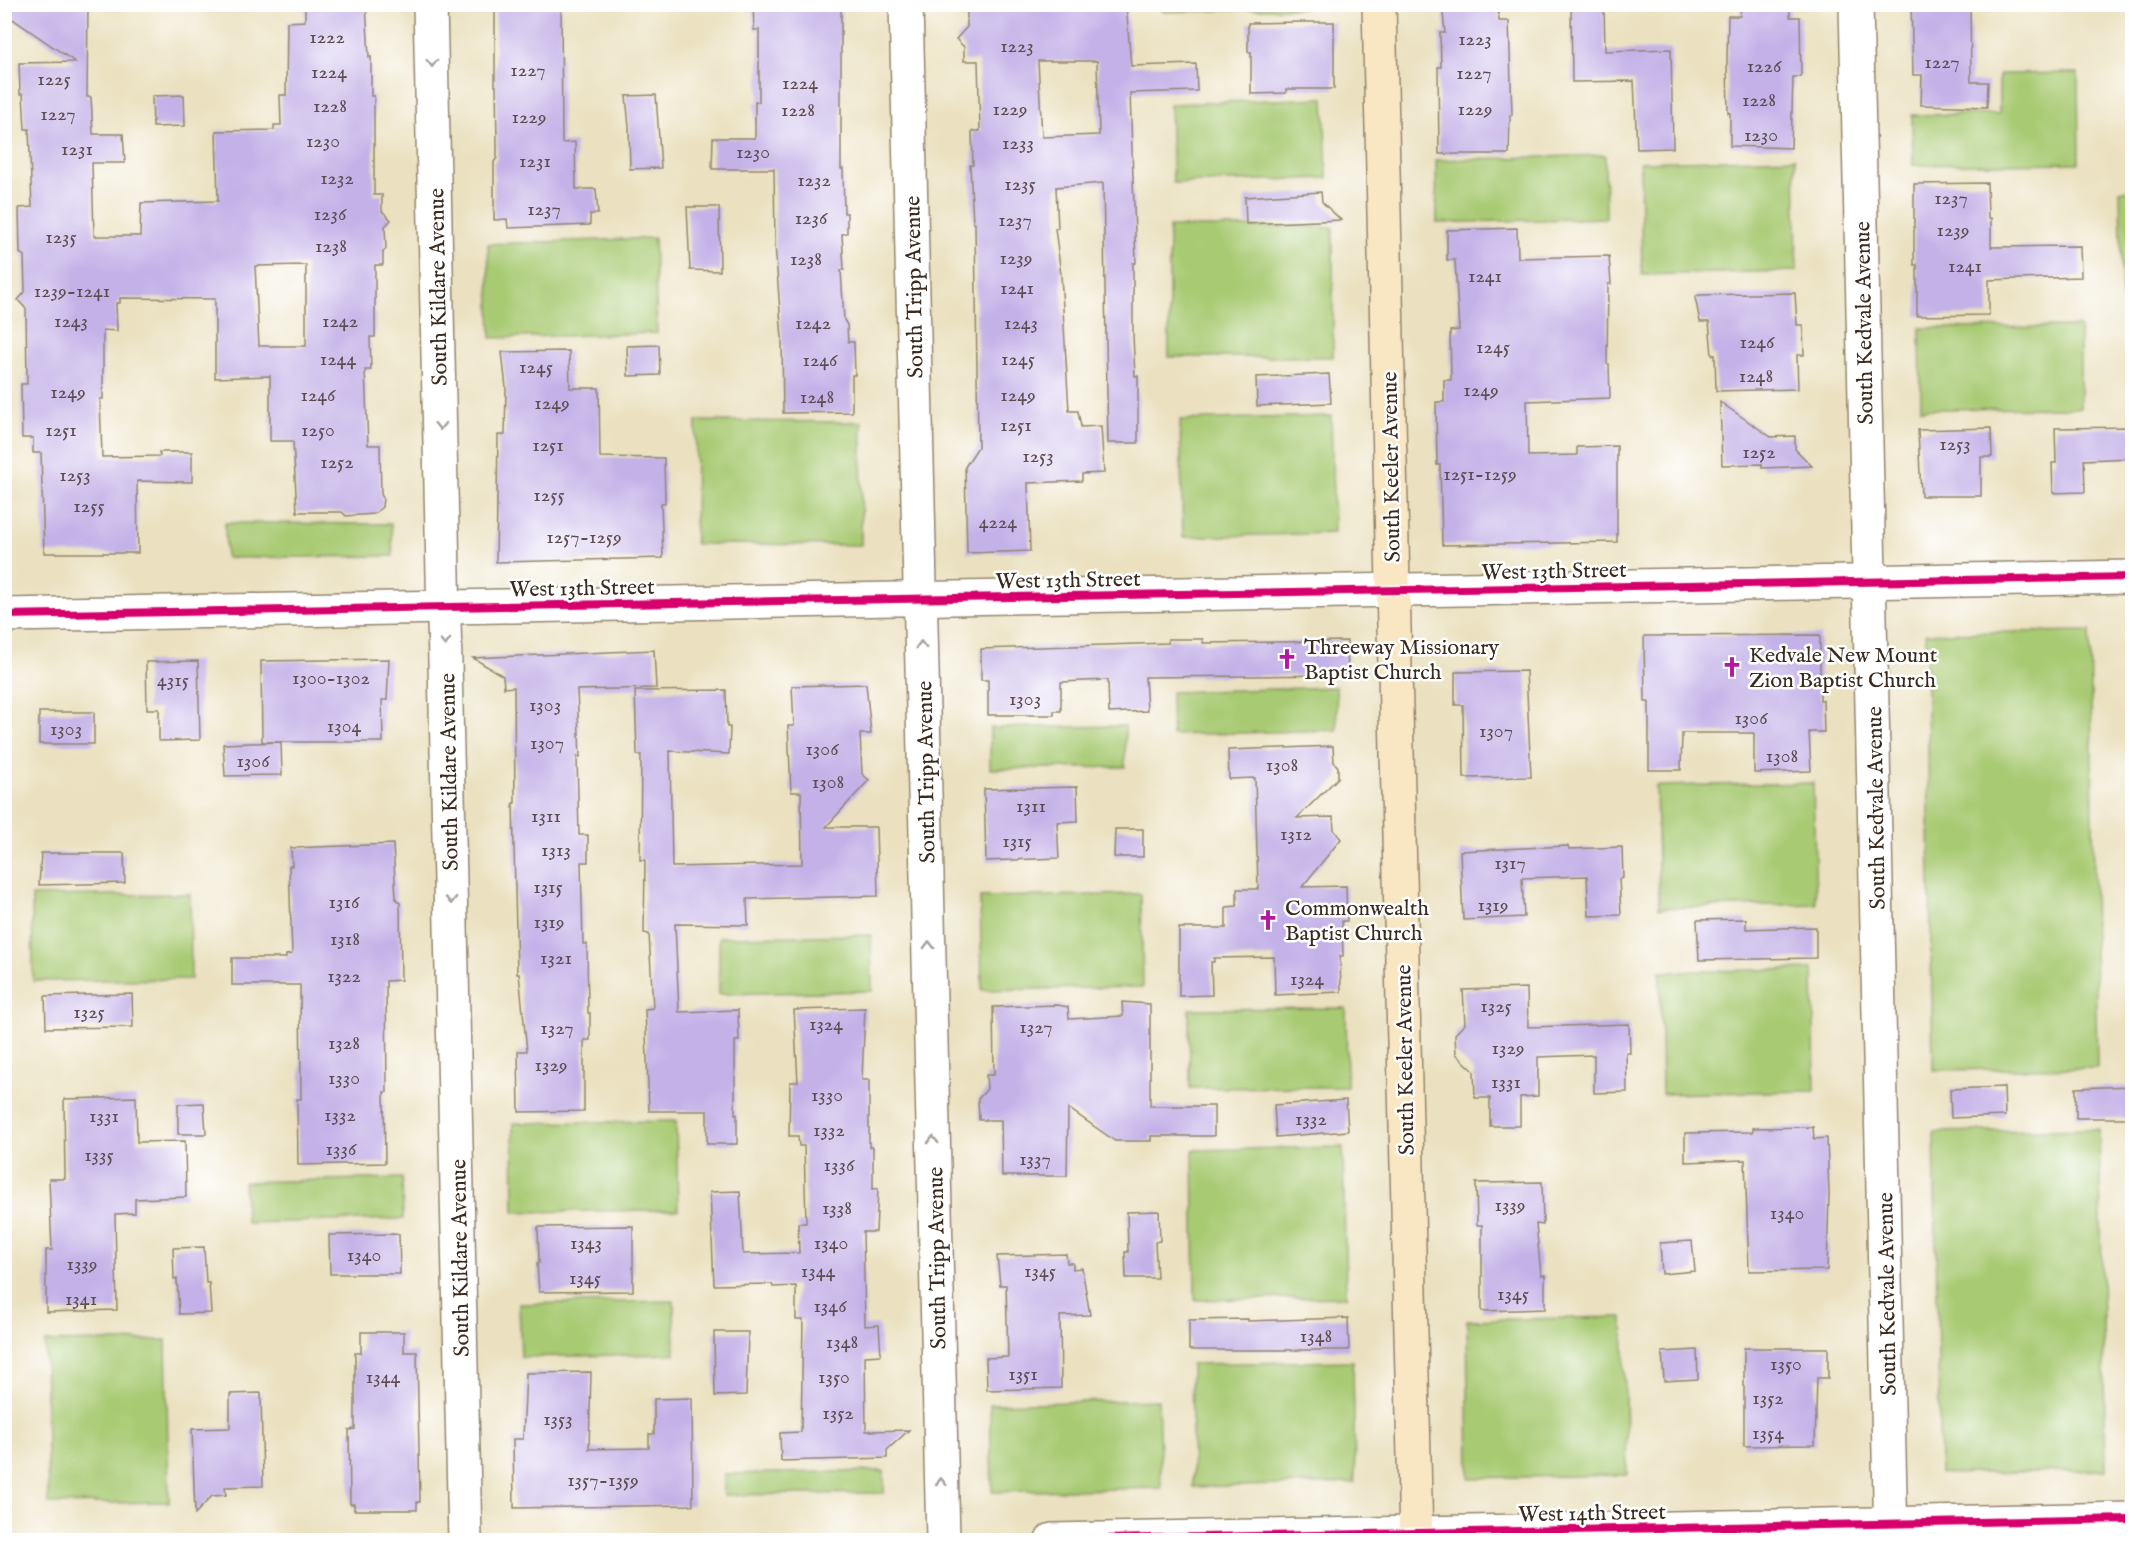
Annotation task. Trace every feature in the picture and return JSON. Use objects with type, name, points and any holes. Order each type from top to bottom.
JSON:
[{"type":"street","name":"South Kildare Avenue","points":[[430,4],[465,1540]]},
{"type":"street","name":"South Tripp Avenue","points":[[906,4],[943,1540]]},
{"type":"street","name":"South Keeler Avenue","points":[[1379,4],[1415,1537]]},
{"type":"street","name":"South Kedvale Avenue","points":[[1856,4],[1891,1532]]},
{"type":"street","name":"West 13th Street","points":[[4,615],[2133,577]]},
{"type":"street","name":"West 14th Street","points":[[1052,1540],[1891,1532],[2133,1519]]},
{"type":"green space","points":[[1321,4],[1321,7],[1162,12],[1162,5]]},
{"type":"green space","points":[[2078,73],[2079,163],[1913,165],[1912,115],[1999,114],[1999,74]]},
{"type":"green space","points":[[1324,98],[1327,178],[1173,183],[1170,104]]},
{"type":"green space","points":[[1605,155],[1606,218],[1437,223],[1436,160]]},
{"type":"green space","points":[[1795,158],[1797,271],[1642,275],[1640,162]]},
{"type":"green space","points":[[2132,190],[2132,300],[2122,300],[2120,191]]},
{"type":"green space","points":[[1169,227],[1333,227],[1333,357],[1169,357]]},
{"type":"green space","points":[[654,238],[657,333],[491,338],[488,244]]},
{"type":"green space","points":[[2080,327],[2080,408],[1921,409],[1920,328]]},
{"type":"green space","points":[[1331,416],[1334,533],[1183,537],[1180,420]]},
{"type":"green space","points":[[696,421],[862,422],[861,545],[695,544]]},
{"type":"green space","points":[[225,523],[391,524],[393,556],[226,558]]},
{"type":"green space","points":[[2090,631],[2097,1068],[1933,1070],[1926,633]]},
{"type":"green space","points":[[1336,687],[1337,730],[1172,735],[1171,692]]},
{"type":"green space","points":[[1125,726],[1125,767],[990,769],[990,728]]},
{"type":"green space","points":[[1813,783],[1816,904],[1659,908],[1656,786]]},
{"type":"green space","points":[[190,894],[191,979],[33,981],[32,896]]},
{"type":"green space","points":[[1141,894],[1143,987],[982,990],[980,897]]},
{"type":"green space","points":[[871,935],[872,991],[719,994],[719,937]]},
{"type":"green space","points":[[1813,969],[1815,1091],[1662,1094],[1660,972]]},
{"type":"green space","points":[[1346,1008],[1347,1087],[1190,1088],[1189,1009]]},
{"type":"green space","points":[[676,1121],[678,1210],[514,1212],[513,1123]]},
{"type":"green space","points":[[2099,1129],[2106,1470],[1940,1474],[1934,1132]]},
{"type":"green space","points":[[1343,1147],[1346,1297],[1195,1300],[1193,1150]]},
{"type":"green space","points":[[402,1178],[403,1219],[246,1223],[244,1182]]},
{"type":"green space","points":[[674,1301],[675,1354],[521,1357],[519,1304]]},
{"type":"green space","points":[[1623,1317],[1627,1475],[1469,1478],[1467,1320]]},
{"type":"green space","points":[[166,1340],[169,1502],[48,1504],[45,1342]]},
{"type":"green space","points":[[1353,1361],[1355,1483],[1193,1487],[1191,1364]]},
{"type":"green space","points":[[1158,1400],[1161,1488],[992,1492],[990,1404]]},
{"type":"green space","points":[[884,1471],[884,1493],[724,1495],[724,1474]]},
{"type":"building","points":[[4,4],[88,4],[87,97],[91,97],[93,134],[123,134],[125,163],[92,163],[94,236],[140,236],[141,203],[218,201],[216,131],[274,130],[274,125],[281,125],[280,95],[286,95],[287,22],[305,21],[305,4],[366,4],[369,57],[371,57],[371,96],[374,96],[374,195],[382,195],[382,211],[391,220],[385,226],[386,249],[383,252],[383,265],[375,265],[375,337],[370,337],[371,370],[365,370],[368,445],[380,445],[383,498],[382,507],[374,514],[346,516],[342,512],[297,512],[293,441],[270,441],[270,376],[215,378],[215,299],[120,298],[120,303],[116,303],[117,331],[103,330],[103,399],[100,399],[102,457],[160,456],[159,452],[192,452],[192,482],[137,481],[138,553],[44,553],[41,453],[33,453],[33,438],[22,438],[21,384],[27,384],[26,309],[18,300],[25,292],[24,256],[20,253],[19,208],[32,207],[29,129],[25,129],[23,94],[20,94],[19,63],[75,62],[4,13]],"holes":[[[306,265],[306,346],[259,346],[255,266]]]},
{"type":"building","points":[[753,4],[841,4],[841,169],[843,169],[847,233],[842,234],[844,270],[841,270],[844,320],[847,325],[848,342],[854,342],[855,375],[852,375],[852,412],[783,413],[774,169],[712,169],[713,138],[755,138],[755,102],[759,102],[759,30],[754,30]]},
{"type":"building","points":[[967,4],[1126,4],[1131,66],[1196,64],[1197,91],[1130,93],[1136,263],[1133,263],[1133,336],[1135,376],[1138,376],[1138,443],[1108,443],[1103,183],[1056,187],[1058,228],[1055,228],[1061,275],[1069,411],[1078,411],[1081,427],[1101,426],[1104,473],[1082,474],[1082,481],[1028,483],[1030,551],[967,553],[965,467],[978,447],[975,223],[973,223],[970,165],[973,165],[972,131],[980,131],[978,61],[964,61],[964,47],[956,39],[967,27]],"holes":[[[1038,61],[1097,61],[1099,135],[1042,137]]]},
{"type":"building","points":[[1442,4],[1498,4],[1499,21],[1509,21],[1512,115],[1510,115],[1509,154],[1439,154],[1438,67],[1441,67],[1440,33],[1445,33]]},
{"type":"building","points":[[1571,4],[1604,4],[1605,51],[1671,49],[1673,148],[1637,149],[1634,81],[1572,82]]},
{"type":"building","points":[[1741,4],[1790,4],[1790,17],[1800,17],[1801,77],[1793,77],[1791,148],[1730,146],[1728,16],[1740,16]]},
{"type":"building","points":[[1911,4],[1970,4],[1971,82],[1988,82],[1987,107],[1921,105],[1922,75],[1913,75]]},
{"type":"building","points":[[495,7],[561,7],[562,143],[575,142],[576,189],[596,189],[598,214],[590,214],[590,225],[508,228],[507,219],[494,220],[494,162],[497,158]]},
{"type":"building","points":[[1334,22],[1334,89],[1286,89],[1286,93],[1251,94],[1248,23]]},
{"type":"building","points":[[184,95],[185,126],[153,127],[152,96]]},
{"type":"building","points":[[656,95],[661,168],[630,169],[626,96]]},
{"type":"building","points":[[1987,183],[1988,218],[1991,218],[1991,247],[2080,246],[2081,277],[1989,280],[1989,315],[1917,316],[1917,265],[1914,265],[1914,184]]},
{"type":"building","points":[[1321,192],[1322,202],[1341,220],[1246,224],[1245,197]]},
{"type":"building","points":[[687,207],[719,207],[720,271],[690,270]]},
{"type":"building","points":[[1517,228],[1518,258],[1609,256],[1611,284],[1608,284],[1607,364],[1609,364],[1610,398],[1527,401],[1528,456],[1577,455],[1577,447],[1617,446],[1617,542],[1442,545],[1436,402],[1444,402],[1444,380],[1451,380],[1450,331],[1459,330],[1455,260],[1447,260],[1447,230]]},
{"type":"building","points":[[1795,293],[1797,325],[1803,325],[1804,355],[1797,355],[1798,389],[1716,391],[1715,355],[1712,355],[1709,322],[1700,322],[1695,297],[1699,295]]},
{"type":"building","points":[[659,345],[660,375],[628,376],[627,346]]},
{"type":"building","points":[[569,351],[570,388],[599,388],[600,457],[664,458],[665,503],[661,503],[663,558],[496,562],[498,435],[505,435],[506,388],[502,352]]},
{"type":"building","points":[[1329,374],[1331,403],[1257,406],[1256,377]]},
{"type":"building","points":[[1720,402],[1771,437],[1795,436],[1795,449],[1812,466],[1762,468],[1762,464],[1722,465]]},
{"type":"building","points":[[2133,427],[2133,458],[2084,460],[2085,492],[2053,493],[2052,463],[2056,463],[2055,428]]},
{"type":"building","points":[[1991,428],[1992,457],[1981,457],[1981,496],[1921,496],[1918,430]]},
{"type":"building","points":[[1820,635],[1820,700],[1823,700],[1824,732],[1809,732],[1811,771],[1754,773],[1754,733],[1682,733],[1681,770],[1649,770],[1649,702],[1645,702],[1644,636]]},
{"type":"building","points":[[1168,639],[1203,639],[1203,643],[1347,641],[1348,675],[1145,677],[1147,711],[1109,713],[1108,680],[1061,682],[1061,711],[1054,711],[1054,715],[988,715],[988,680],[981,680],[981,649],[1168,643]]},
{"type":"building","points":[[654,650],[656,688],[577,690],[580,757],[577,757],[579,835],[588,835],[588,862],[581,862],[583,944],[587,944],[588,1013],[590,1013],[590,1040],[584,1040],[584,1111],[519,1112],[518,1051],[527,1051],[519,974],[517,974],[513,803],[515,803],[514,687],[504,688],[503,676],[473,658]]},
{"type":"building","points":[[389,659],[387,700],[382,700],[383,742],[262,742],[261,661]]},
{"type":"building","points":[[198,661],[200,740],[159,741],[159,709],[147,709],[146,662]]},
{"type":"building","points":[[1526,671],[1531,777],[1464,778],[1463,705],[1455,705],[1455,672]]},
{"type":"building","points":[[866,684],[871,734],[860,734],[862,774],[869,780],[826,827],[876,827],[878,896],[747,899],[748,925],[675,924],[679,1012],[738,1010],[739,1041],[735,1041],[737,1144],[707,1144],[707,1111],[649,1111],[645,1009],[653,1008],[649,934],[644,933],[645,860],[640,860],[641,755],[637,755],[635,691],[726,690],[727,727],[730,727],[729,754],[670,751],[672,867],[802,864],[801,792],[791,792],[788,726],[794,726],[792,686]]},
{"type":"building","points":[[39,712],[94,712],[94,744],[39,744]]},
{"type":"building","points":[[281,742],[282,775],[225,776],[223,744]]},
{"type":"building","points":[[1333,746],[1338,778],[1297,818],[1333,817],[1334,830],[1341,839],[1302,887],[1346,886],[1347,921],[1342,921],[1343,956],[1340,956],[1341,992],[1275,995],[1274,957],[1214,958],[1214,962],[1211,962],[1212,995],[1179,996],[1179,928],[1226,928],[1226,907],[1237,906],[1237,889],[1258,889],[1255,778],[1229,779],[1228,750]]},
{"type":"building","points":[[1077,787],[1078,821],[1057,822],[1059,858],[986,861],[984,789]]},
{"type":"building","points":[[1115,829],[1143,829],[1143,857],[1114,857]]},
{"type":"building","points":[[393,844],[396,899],[400,903],[401,980],[386,981],[385,1163],[298,1165],[297,1099],[301,1099],[300,985],[232,985],[232,958],[286,958],[286,955],[292,954],[289,866],[292,866],[291,848]]},
{"type":"building","points":[[1568,846],[1569,849],[1622,847],[1623,878],[1619,879],[1621,915],[1589,916],[1587,876],[1522,878],[1524,917],[1463,920],[1460,851]]},
{"type":"building","points":[[41,853],[124,853],[125,883],[39,885]]},
{"type":"building","points":[[1746,919],[1746,929],[1816,927],[1816,958],[1699,960],[1697,920]]},
{"type":"building","points":[[1527,988],[1528,1027],[1629,1024],[1630,1053],[1626,1053],[1627,1092],[1594,1093],[1594,1055],[1538,1057],[1538,1096],[1520,1097],[1520,1126],[1490,1126],[1490,1098],[1475,1098],[1474,1071],[1456,1054],[1455,1034],[1465,1024],[1463,990]]},
{"type":"building","points":[[132,994],[133,1027],[46,1028],[45,996]]},
{"type":"building","points":[[1122,1002],[1150,1004],[1150,1106],[1214,1106],[1214,1136],[1151,1136],[1151,1141],[1115,1141],[1068,1108],[1067,1176],[1002,1176],[1001,1120],[979,1120],[978,1099],[987,1089],[986,1075],[994,1075],[993,1007],[1058,1005],[1068,1007],[1069,1019],[1123,1016]]},
{"type":"building","points":[[865,1008],[862,1080],[869,1080],[869,1147],[873,1147],[873,1189],[878,1188],[876,1232],[863,1232],[865,1326],[879,1325],[881,1355],[865,1356],[866,1431],[909,1430],[887,1450],[887,1458],[781,1461],[780,1433],[801,1432],[803,1320],[796,1320],[796,1286],[714,1285],[710,1192],[740,1191],[743,1254],[799,1253],[798,1223],[806,1223],[804,1146],[799,1146],[798,1136],[789,1136],[790,1082],[798,1082],[794,1010]]},
{"type":"building","points":[[2133,1086],[2133,1118],[2076,1118],[2076,1088]]},
{"type":"building","points":[[2004,1087],[2005,1116],[1951,1118],[1950,1089]]},
{"type":"building","points":[[136,1097],[137,1142],[185,1141],[186,1197],[135,1199],[135,1213],[115,1214],[117,1310],[46,1312],[46,1250],[52,1250],[49,1179],[65,1179],[64,1099]]},
{"type":"building","points":[[1346,1100],[1348,1131],[1276,1137],[1274,1105]]},
{"type":"building","points":[[204,1103],[206,1134],[178,1134],[178,1104]]},
{"type":"building","points":[[1813,1127],[1814,1139],[1827,1138],[1829,1194],[1827,1270],[1749,1271],[1745,1160],[1685,1162],[1685,1133],[1753,1132],[1753,1128]]},
{"type":"building","points":[[1542,1182],[1543,1225],[1536,1224],[1541,1275],[1545,1275],[1545,1309],[1482,1311],[1482,1225],[1477,1225],[1476,1183]]},
{"type":"building","points":[[1159,1211],[1160,1241],[1155,1242],[1157,1278],[1126,1278],[1127,1212]]},
{"type":"building","points":[[633,1226],[633,1291],[539,1292],[538,1227]]},
{"type":"building","points":[[399,1234],[400,1274],[330,1274],[329,1235]]},
{"type":"building","points":[[1692,1241],[1695,1271],[1662,1274],[1660,1243]]},
{"type":"building","points":[[204,1247],[206,1283],[209,1283],[211,1313],[179,1314],[177,1279],[174,1279],[173,1248]]},
{"type":"building","points":[[1066,1254],[1067,1263],[1073,1263],[1073,1269],[1082,1268],[1090,1315],[1060,1316],[1061,1388],[987,1390],[986,1358],[1008,1357],[1006,1285],[1000,1285],[997,1256]]},
{"type":"building","points":[[1348,1318],[1349,1350],[1189,1350],[1189,1320]]},
{"type":"building","points":[[361,1332],[404,1332],[404,1352],[417,1352],[420,1502],[417,1502],[417,1510],[354,1510],[354,1504],[350,1504],[349,1430],[355,1429],[355,1353],[361,1353]]},
{"type":"building","points":[[714,1332],[748,1332],[746,1395],[715,1396]]},
{"type":"building","points":[[1744,1348],[1828,1348],[1828,1378],[1817,1378],[1815,1445],[1744,1446]]},
{"type":"building","points":[[1697,1350],[1698,1379],[1664,1381],[1662,1352]]},
{"type":"building","points":[[591,1372],[589,1449],[649,1448],[649,1434],[654,1434],[654,1399],[692,1398],[693,1505],[514,1508],[513,1439],[523,1439],[526,1373]]},
{"type":"building","points":[[261,1393],[263,1486],[225,1487],[226,1495],[212,1496],[195,1514],[192,1429],[230,1428],[230,1394]]},
{"type":"cycle path","points":[[4,615],[2132,577]]},
{"type":"cycle path","points":[[1052,1540],[2132,1519]]},
{"type":"place","name":"Threeway Missionary Baptist Church","points":[[1287,659]]},
{"type":"place","name":"Kedvale New Mount Zion Baptist Church","points":[[1732,667]]},
{"type":"place","name":"Commonwealth Baptist Church","points":[[1268,920]]}]
